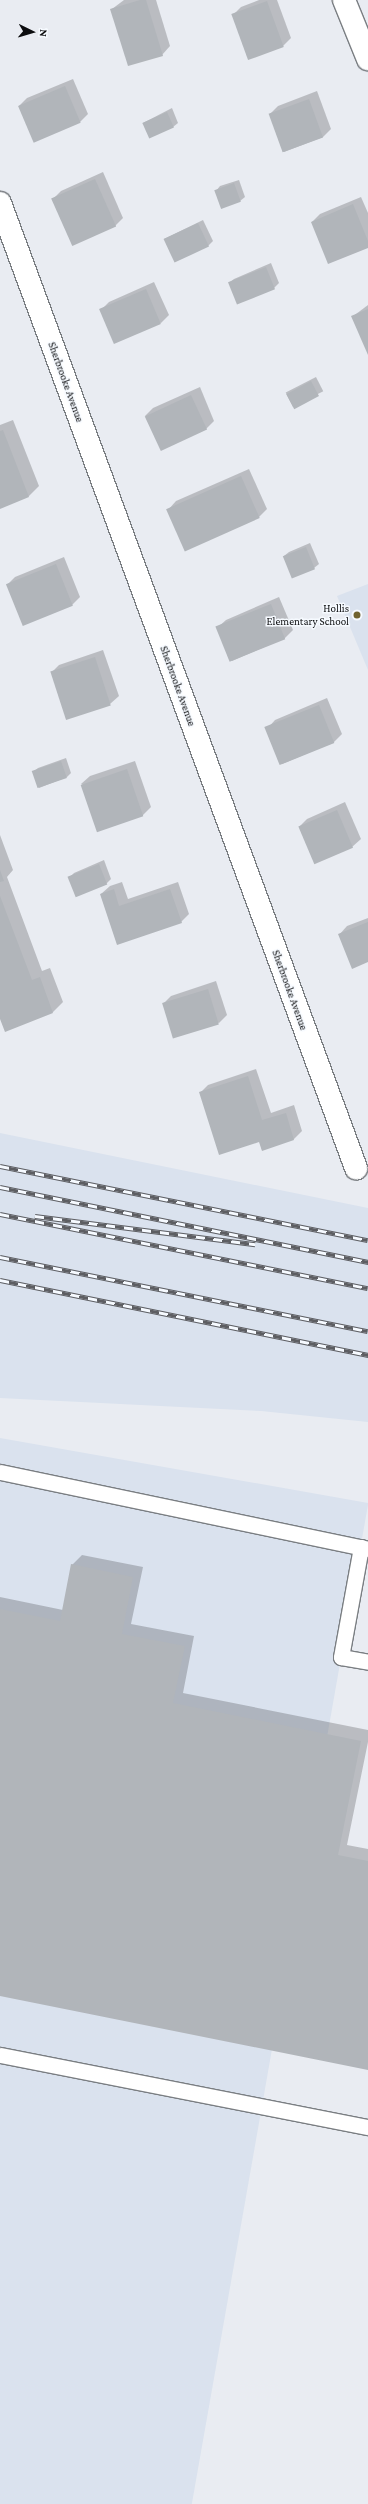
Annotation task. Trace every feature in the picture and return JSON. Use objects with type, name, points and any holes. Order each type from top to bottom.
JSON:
[{"type":"street","points":[[344,0],[368,59]]},
{"type":"street","name":"Sherbrooke Avenue","points":[[0,203],[356,1168]]},
{"type":"lane","points":[[0,1472],[364,1548],[341,1657],[368,1662]]},
{"type":"lane","points":[[0,2055],[368,2127]]},
{"type":"shaded area","name":"Hollis Elementary School","points":[[368,584],[368,670],[337,596]]},
{"type":"shaded area","points":[[0,1133],[368,1208],[368,1422],[261,1411],[0,1398]]},
{"type":"shaded area","points":[[0,1438],[368,1503],[192,2504],[0,2504]]},
{"type":"building","points":[[140,0],[146,0],[163,56],[128,66],[110,9]]},
{"type":"building","points":[[267,1],[284,47],[248,60],[231,14]]},
{"type":"building","points":[[65,86],[81,123],[34,143],[18,106]]},
{"type":"building","points":[[309,99],[323,138],[283,152],[269,114]]},
{"type":"building","points":[[167,112],[174,128],[149,139],[142,123]]},
{"type":"building","points":[[95,179],[116,227],[72,246],[51,199]]},
{"type":"building","points":[[234,183],[241,202],[221,209],[214,190]]},
{"type":"building","points":[[353,204],[368,241],[368,248],[328,264],[311,222]]},
{"type":"building","points":[[198,223],[209,247],[175,263],[164,239]]},
{"type":"building","points":[[266,267],[275,289],[237,305],[228,282]]},
{"type":"building","points":[[146,289],[161,324],[114,344],[99,309]]},
{"type":"building","points":[[368,309],[368,355],[351,316]]},
{"type":"building","points":[[311,381],[319,396],[294,409],[286,394]]},
{"type":"building","points":[[191,395],[207,429],[161,451],[145,417]]},
{"type":"building","points":[[3,430],[29,497],[0,509],[0,431]]},
{"type":"building","points":[[241,476],[260,518],[185,551],[166,509]]},
{"type":"building","points":[[306,547],[315,569],[292,579],[283,556]]},
{"type":"building","points":[[56,564],[73,606],[23,626],[6,584]]},
{"type":"building","points":[[271,604],[285,639],[230,662],[215,626]]},
{"type":"building","points":[[95,657],[111,706],[66,720],[50,672]]},
{"type":"building","points":[[319,705],[334,743],[280,765],[264,727]]},
{"type":"building","points":[[61,761],[67,778],[38,788],[32,771]]},
{"type":"building","points":[[127,769],[143,816],[97,832],[81,785]]},
{"type":"building","points":[[337,810],[353,848],[314,864],[298,826]]},
{"type":"building","points":[[99,864],[107,884],[76,897],[67,877]]},
{"type":"building","points":[[0,870],[4,881],[0,882]]},
{"type":"building","points":[[114,889],[119,906],[170,889],[182,923],[117,945],[100,894]]},
{"type":"building","points":[[0,896],[32,980],[40,977],[53,1013],[5,1032],[0,1019]]},
{"type":"building","points":[[368,922],[368,962],[352,969],[338,934]]},
{"type":"building","points":[[208,989],[219,1024],[173,1038],[162,1003]]},
{"type":"building","points":[[248,1076],[262,1120],[286,1113],[294,1140],[262,1151],[259,1142],[219,1155],[199,1092]]},
{"type":"building","points":[[71,1564],[133,1577],[122,1634],[185,1646],[173,1703],[361,1741],[338,1855],[368,1861],[368,2070],[0,1996],[0,1609],[60,1621]]},
{"type":"railway","points":[[0,1166],[368,1240]]},
{"type":"railway","points":[[0,1187],[368,1262]]},
{"type":"railway","points":[[0,1214],[368,1288]]},
{"type":"railway","points":[[35,1216],[255,1244]]},
{"type":"railway","points":[[0,1257],[368,1331]]},
{"type":"railway","points":[[0,1280],[368,1355]]},
{"type":"place","name":"Hollis Elementary School","points":[[357,615]]}]
